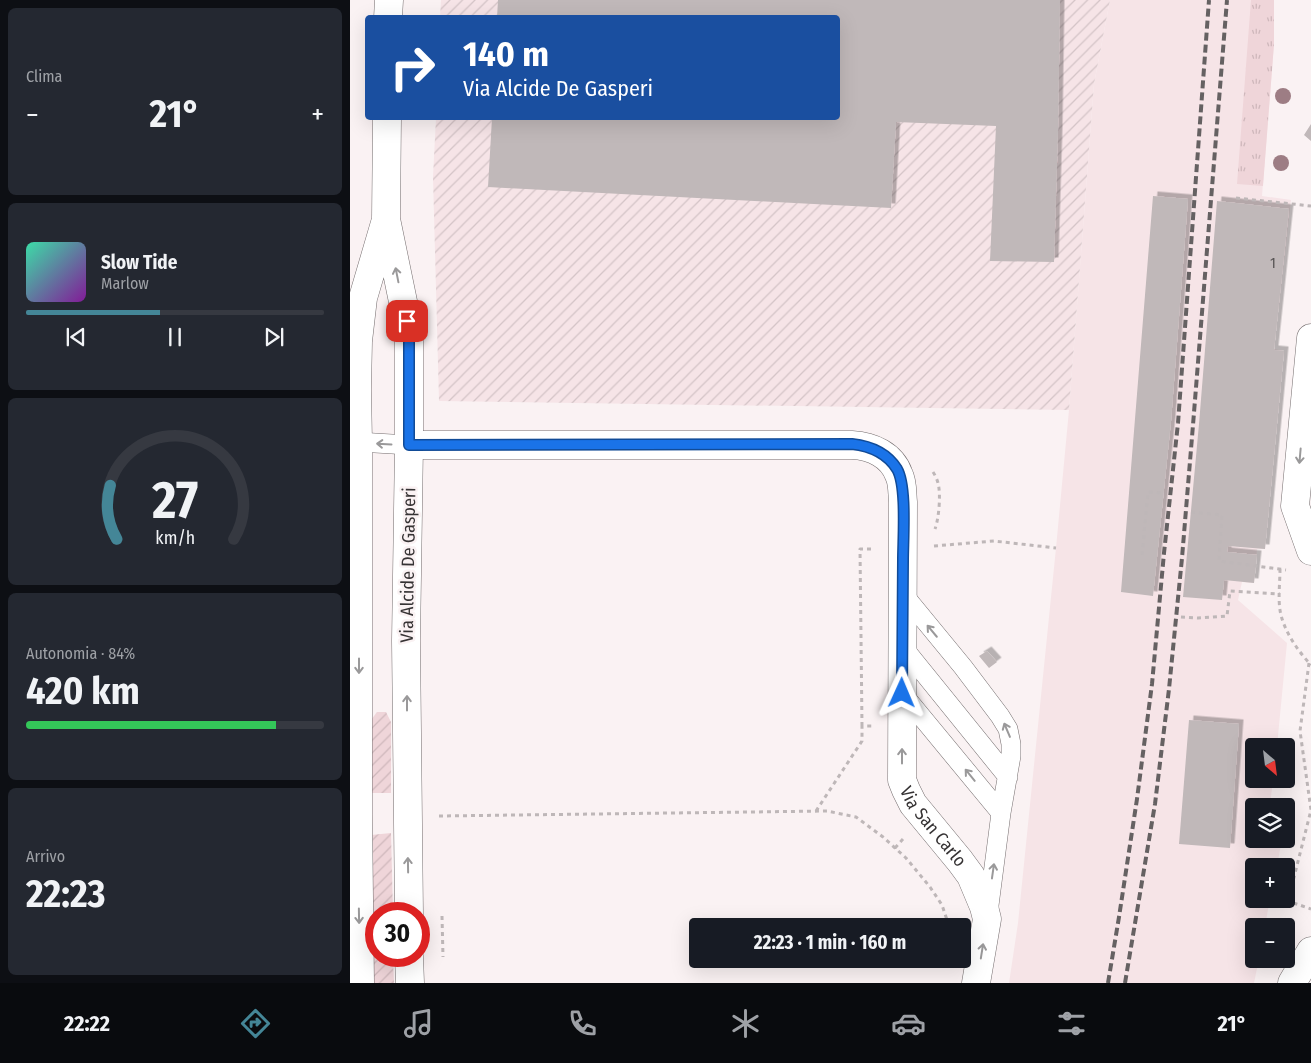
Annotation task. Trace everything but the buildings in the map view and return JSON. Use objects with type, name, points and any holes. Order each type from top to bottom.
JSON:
[{"type":"street","points":[[388,15],[389,0]]},
{"type":"street","name":"Via Alcide De Gasperi","points":[[387,120],[386,219],[407,321],[409,341],[406,641],[409,902]]},
{"type":"street","name":"Via Alcide De Gasperi","points":[[360,983],[358,341],[362,306],[386,219]]},
{"type":"street","points":[[1311,338],[1295,506],[1311,551]]},
{"type":"street","name":"Via San Carlo","points":[[409,445],[852,444],[878,451],[892,462],[900,476],[903,502],[902,780],[913,804],[971,876],[984,907],[987,919],[976,983]]},
{"type":"street","points":[[1292,983],[1311,951]]},
{"type":"street","points":[[409,967],[410,983]]},
{"type":"lane","points":[[358,442],[409,445]]},
{"type":"lane","points":[[903,594],[963,667],[1000,716],[1008,729],[1012,744],[987,919]]},
{"type":"lane","points":[[902,646],[1008,777]]},
{"type":"lane","points":[[902,693],[1001,813]]},
{"type":"path","points":[[1236,198],[1311,206]]},
{"type":"path","points":[[933,470],[938,484],[939,504],[937,524],[934,532]]},
{"type":"path","points":[[1142,555],[1148,492],[1163,493]]},
{"type":"path","points":[[1191,512],[1222,516],[1218,562],[1288,570]]},
{"type":"path","points":[[994,540],[1056,548]]},
{"type":"path","points":[[1280,569],[1280,611],[1286,628],[1296,646],[1310,664],[1300,730],[1311,810],[1288,901],[1311,909]]},
{"type":"path","points":[[1181,617],[1227,616],[1230,592],[1280,594]]},
{"type":"path","points":[[816,811],[862,741],[862,726],[902,726]]},
{"type":"path","points":[[440,816],[827,810],[856,817],[895,848],[906,858],[930,887],[942,905],[946,918]]},
{"type":"path","points":[[895,848],[924,817]]},
{"type":"shaded area","points":[[441,0],[1110,0],[1094,84],[1069,410],[439,401],[433,177],[436,120],[840,120],[840,15],[440,15]]},
{"type":"shaded area","points":[[1110,0],[1274,0],[1274,44],[1262,196],[1291,200],[1274,349],[1284,351],[1265,549],[1257,549],[1254,583],[1242,582],[1238,600],[1287,643],[1278,738],[1245,738],[1245,788],[1272,788],[1271,798],[1245,798],[1245,848],[1280,848],[1278,858],[1245,858],[1245,908],[1268,908],[1266,918],[1245,918],[1245,968],[1257,968],[1254,983],[1009,983],[1018,923],[1056,548],[1069,410],[1094,84]]},
{"type":"green space","points":[[1251,0],[1274,0],[1274,44],[1263,186],[1237,184]]},
{"type":"green space","points":[[377,712],[386,712],[391,722],[391,793],[372,793],[371,720]]},
{"type":"green space","points":[[391,833],[393,902],[372,902],[371,835]]},
{"type":"green space","points":[[373,967],[393,967],[394,983],[373,983]]},
{"type":"railway","points":[[1108,983],[1137,799],[1152,684],[1178,423],[1209,0]]},
{"type":"railway","points":[[1125,983],[1155,804],[1169,689],[1182,558],[1227,0]]},
{"type":"route","points":[[407,321],[409,341],[409,445],[852,444],[870,448],[885,456],[897,469],[902,485],[902,693]]}]
